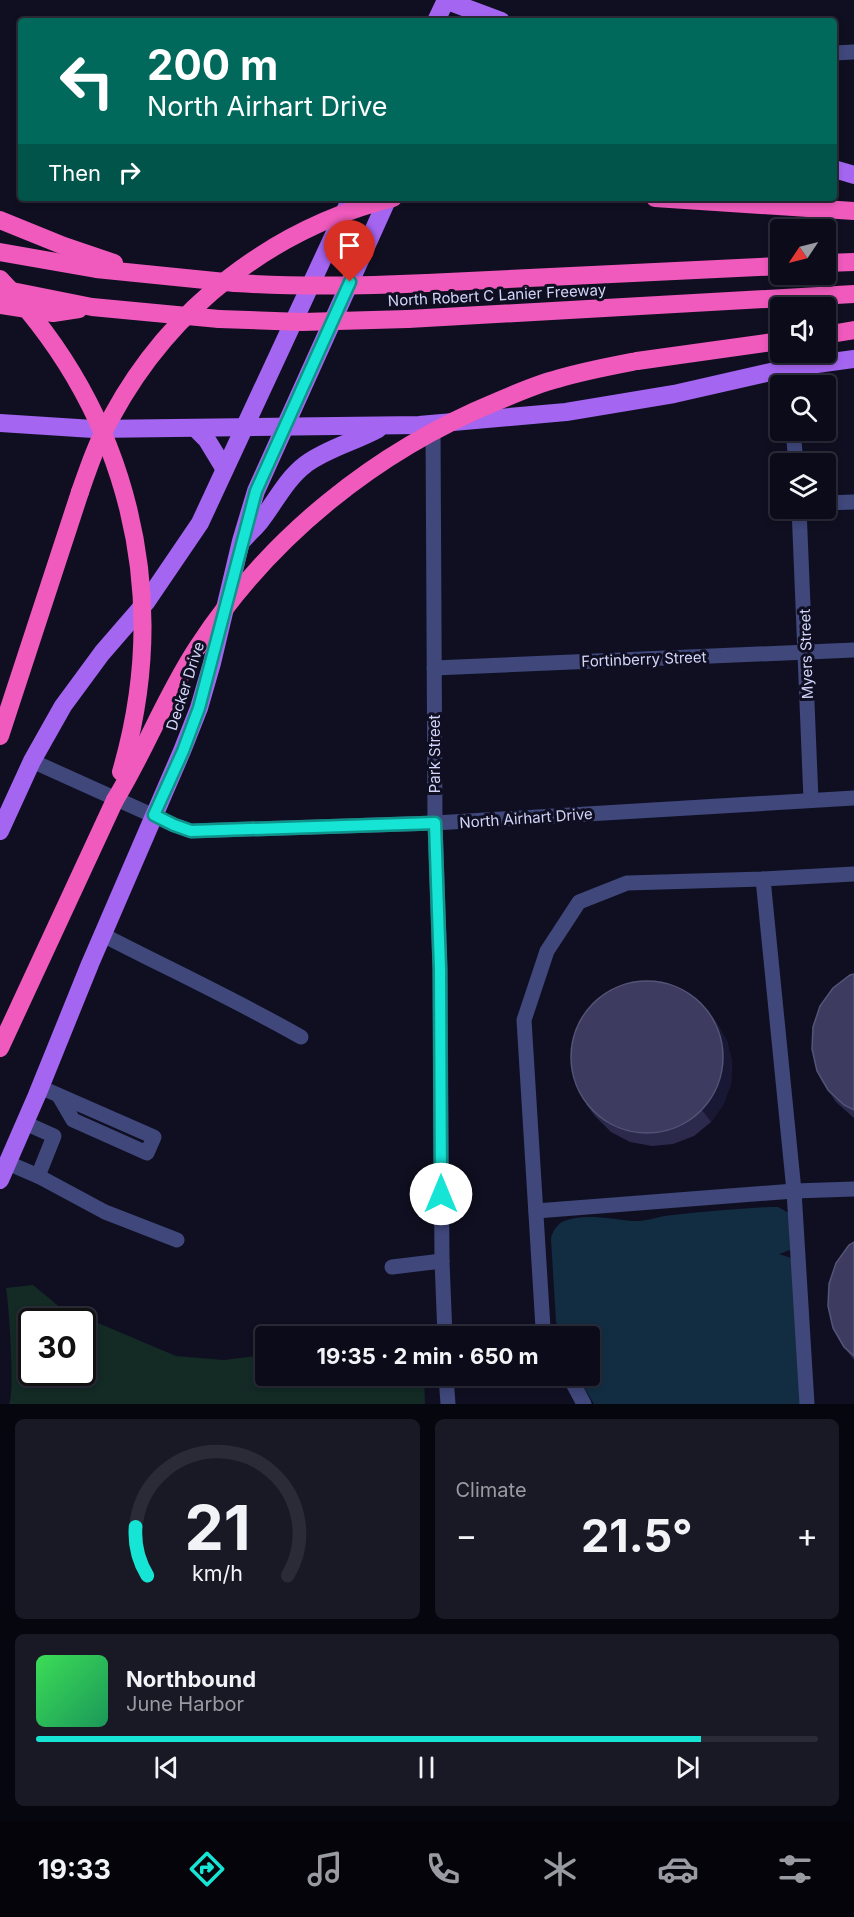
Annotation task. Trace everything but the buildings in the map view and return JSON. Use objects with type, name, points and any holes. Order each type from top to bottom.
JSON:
[{"type":"highway","points":[[0,736],[94,452],[111,417],[144,364],[191,310],[256,257],[324,220],[384,201]]},
{"type":"highway","points":[[696,201],[854,212]]},
{"type":"highway","points":[[0,220],[64,246],[165,278]]},
{"type":"highway","name":"North Robert C Lanier Freeway","points":[[0,252],[96,269],[165,278],[284,286],[361,286],[770,266]]},
{"type":"highway","points":[[836,263],[854,262]]},
{"type":"highway","points":[[0,279],[52,342],[90,405],[120,482],[134,537],[143,609],[143,654],[135,719],[115,800]]},
{"type":"highway","name":"North Robert C Lanier Freeway","points":[[0,288],[92,307],[219,319],[302,322],[408,319],[854,294]]},
{"type":"highway","points":[[0,305],[53,313],[92,307]]},
{"type":"highway","points":[[836,332],[854,330]]},
{"type":"highway","points":[[0,1048],[115,800],[129,777],[174,684],[221,612],[280,546],[331,499],[366,472],[442,426],[482,407],[556,379],[637,361],[770,342]]},
{"type":"main road","points":[[437,18],[446,0],[494,18]]},
{"type":"main road","points":[[837,170],[854,175]]},
{"type":"main road","points":[[0,831],[32,761],[58,714],[80,681],[147,601],[200,523],[350,201]]},
{"type":"main road","name":"Decker Drive","points":[[0,1180],[183,751],[199,708],[215,652],[241,541],[256,491],[387,201]]},
{"type":"main road","points":[[796,375],[854,359]]},
{"type":"main road","points":[[0,423],[93,429],[284,428],[432,424],[566,412],[770,380]]},
{"type":"main road","points":[[241,541],[260,522],[288,482],[305,465],[326,452],[363,437],[382,426]]},
{"type":"main road","points":[[195,428],[207,440],[224,468]]},
{"type":"street","points":[[837,53],[854,52]]},
{"type":"street","name":"Park Street","points":[[432,424],[435,823],[440,969],[445,1326]]},
{"type":"street","points":[[836,503],[854,502]]},
{"type":"street","name":"Myers Street","points":[[800,519],[811,800]]},
{"type":"street","name":"Fortinberry Street","points":[[434,668],[854,650]]},
{"type":"street","name":"North Airhart Drive","points":[[32,761],[191,831],[435,823],[854,798]]},
{"type":"street","points":[[543,1326],[524,1020],[547,951],[579,902],[627,883],[854,874]]},
{"type":"street","points":[[762,879],[794,1191],[807,1404]]},
{"type":"street","points":[[103,935],[191,981],[239,1002],[301,1037]]},
{"type":"street","points":[[40,1087],[154,1137],[147,1153],[73,1120],[59,1096]]},
{"type":"street","points":[[25,1123],[54,1136],[38,1176]]},
{"type":"street","points":[[8,1163],[38,1176],[105,1212],[177,1240]]},
{"type":"street","points":[[536,1211],[794,1191],[854,1189]]},
{"type":"street","points":[[392,1267],[442,1261]]},
{"type":"street","points":[[446,1386],[447,1401],[463,1404]]},
{"type":"street","points":[[574,1386],[584,1404]]},
{"type":"green space","points":[[33,1285],[61,1308],[18,1308],[18,1386],[96,1386],[96,1322],[176,1356],[224,1360],[255,1356],[255,1386],[424,1386],[425,1404],[9,1404],[11,1396],[10,1329],[6,1288]]},
{"type":"water","points":[[778,1207],[789,1213],[790,1250],[779,1254],[791,1258],[803,1404],[594,1404],[583,1386],[600,1386],[600,1326],[557,1326],[551,1239],[557,1226],[564,1221],[580,1217],[637,1221],[721,1210]]},
{"type":"route","points":[[350,282],[256,491],[241,541],[221,630],[199,708],[183,751],[154,815],[191,831],[435,823],[440,969],[441,1194]]}]
